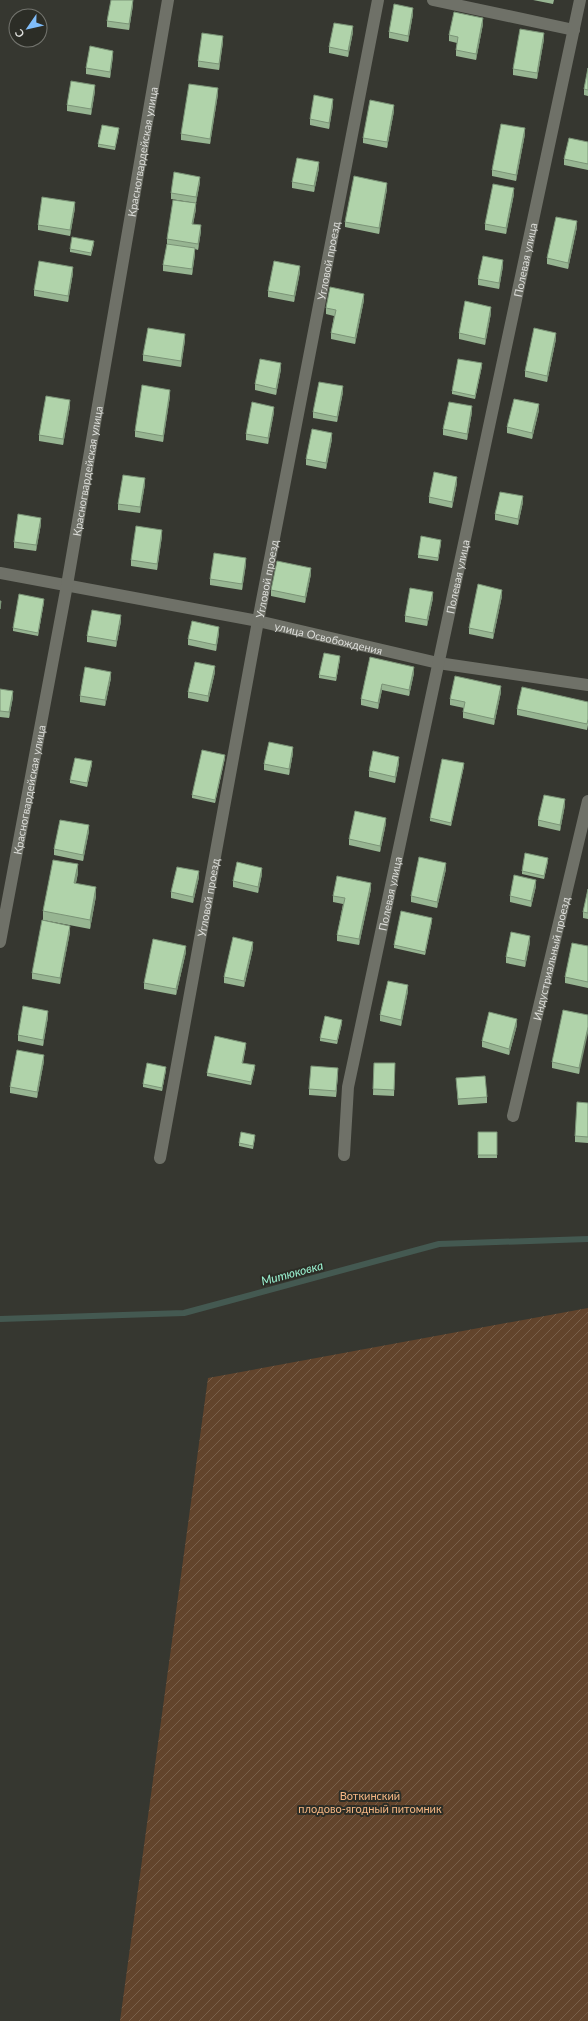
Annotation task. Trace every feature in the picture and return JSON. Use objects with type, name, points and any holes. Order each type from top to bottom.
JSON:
[{"type":"street","name":"Красногвардейская улица","points":[[0,942],[67,585],[168,0]]},
{"type":"street","name":"Угловой проезд","points":[[160,1158],[258,621],[378,0]]},
{"type":"street","points":[[434,0],[574,30]]},
{"type":"street","name":"Полевая улица","points":[[344,1155],[348,1087],[580,0]]},
{"type":"street","name":"улица Освобождения","points":[[0,573],[258,621],[438,663],[588,686]]},
{"type":"street","name":"Индустриальный проезд","points":[[513,1116],[588,801]]},
{"type":"green space","name":"Воткинский плодово-ягодный питомник","points":[[588,1308],[588,2021],[120,2021],[208,1378]]},
{"type":"building","points":[[111,0],[133,0],[129,24],[107,21]]},
{"type":"building","points":[[394,4],[413,8],[408,36],[389,32]]},
{"type":"building","points":[[454,12],[483,18],[476,54],[456,50],[458,37],[449,35]]},
{"type":"building","points":[[334,23],[353,26],[348,51],[329,47]]},
{"type":"building","points":[[520,29],[544,33],[537,73],[513,69]]},
{"type":"building","points":[[202,33],[223,36],[219,64],[198,61]]},
{"type":"building","points":[[90,46],[113,51],[110,72],[86,68]]},
{"type":"building","points":[[588,68],[588,90],[584,89]]},
{"type":"building","points":[[71,81],[95,85],[91,109],[67,105]]},
{"type":"building","points":[[189,84],[218,88],[210,139],[181,134]]},
{"type":"building","points":[[314,95],[333,99],[329,123],[310,119]]},
{"type":"building","points":[[370,100],[394,105],[387,142],[363,138]]},
{"type":"building","points":[[501,124],[525,128],[516,175],[492,170]]},
{"type":"building","points":[[102,125],[119,128],[115,147],[98,144]]},
{"type":"building","points":[[569,138],[588,142],[588,164],[564,159]]},
{"type":"building","points":[[297,158],[319,162],[314,186],[292,182]]},
{"type":"building","points":[[174,172],[200,177],[196,197],[171,193]]},
{"type":"building","points":[[354,176],[387,183],[379,228],[345,222]]},
{"type":"building","points":[[493,184],[514,188],[506,228],[485,224]]},
{"type":"building","points":[[42,197],[75,202],[70,230],[38,225]]},
{"type":"building","points":[[173,200],[196,203],[192,224],[201,225],[198,244],[167,239]]},
{"type":"building","points":[[556,217],[577,221],[568,263],[547,258]]},
{"type":"building","points":[[72,237],[94,241],[91,253],[70,249]]},
{"type":"building","points":[[167,244],[195,248],[192,269],[163,265]]},
{"type":"building","points":[[483,256],[503,260],[499,283],[478,279]]},
{"type":"building","points":[[39,261],[73,267],[68,296],[34,290]]},
{"type":"building","points":[[274,261],[300,266],[294,296],[268,291]]},
{"type":"building","points":[[330,287],[364,294],[355,338],[331,333],[336,310],[326,308]]},
{"type":"building","points":[[465,301],[491,307],[485,339],[459,333]]},
{"type":"building","points":[[148,328],[185,334],[181,361],[143,355]]},
{"type":"building","points":[[534,328],[556,333],[547,376],[525,371]]},
{"type":"building","points":[[260,359],[281,363],[276,389],[255,384]]},
{"type":"building","points":[[458,359],[482,363],[475,396],[452,391]]},
{"type":"building","points":[[319,382],[343,386],[337,417],[313,412]]},
{"type":"building","points":[[142,385],[170,390],[163,436],[135,431]]},
{"type":"building","points":[[46,396],[70,400],[63,439],[39,435]]},
{"type":"building","points":[[514,399],[539,404],[532,433],[507,427]]},
{"type":"building","points":[[252,402],[274,407],[268,438],[246,434]]},
{"type":"building","points":[[449,402],[472,406],[467,434],[443,429]]},
{"type":"building","points":[[312,429],[332,433],[326,463],[306,459]]},
{"type":"building","points":[[434,472],[457,477],[452,502],[429,497]]},
{"type":"building","points":[[123,475],[145,478],[140,507],[118,504]]},
{"type":"building","points":[[500,492],[523,496],[518,519],[495,514]]},
{"type":"building","points":[[18,514],[41,518],[36,545],[14,542]]},
{"type":"building","points":[[136,526],[162,530],[157,564],[131,560]]},
{"type":"building","points":[[421,536],[441,540],[438,558],[418,555]]},
{"type":"building","points":[[214,553],[246,558],[242,584],[210,579]]},
{"type":"building","points":[[277,561],[311,568],[305,597],[271,590]]},
{"type":"building","points":[[478,584],[502,590],[493,633],[469,628]]},
{"type":"building","points":[[410,588],[433,592],[427,620],[405,616]]},
{"type":"building","points":[[19,594],[44,599],[38,633],[13,628]]},
{"type":"building","points":[[92,610],[121,615],[116,641],[87,636]]},
{"type":"building","points":[[192,621],[219,627],[216,645],[188,639]]},
{"type":"building","points":[[324,653],[340,656],[336,678],[319,675]]},
{"type":"building","points":[[370,657],[414,667],[409,690],[382,684],[378,703],[361,699]]},
{"type":"building","points":[[195,662],[215,666],[208,696],[188,692]]},
{"type":"building","points":[[85,667],[111,672],[105,700],[80,696]]},
{"type":"building","points":[[455,676],[501,686],[494,719],[463,712],[465,702],[450,699]]},
{"type":"building","points":[[522,687],[588,702],[587,724],[517,709]]},
{"type":"building","points":[[0,689],[13,691],[9,712],[0,711]]},
{"type":"building","points":[[269,742],[293,747],[289,769],[264,764]]},
{"type":"building","points":[[202,750],[225,755],[215,800],[192,795]]},
{"type":"building","points":[[373,751],[399,757],[395,777],[369,771]]},
{"type":"building","points":[[75,758],[92,761],[87,783],[70,780]]},
{"type":"building","points":[[442,759],[464,763],[451,823],[430,818]]},
{"type":"building","points":[[544,795],[565,799],[560,825],[538,820]]},
{"type":"building","points":[[355,811],[386,818],[380,846],[349,839]]},
{"type":"building","points":[[60,820],[89,825],[83,855],[54,849]]},
{"type":"building","points":[[525,853],[548,858],[544,876],[522,871]]},
{"type":"building","points":[[419,857],[446,863],[437,902],[411,896]]},
{"type":"building","points":[[53,860],[78,864],[74,883],[96,887],[90,920],[43,911]]},
{"type":"building","points":[[237,862],[262,868],[258,887],[233,881]]},
{"type":"building","points":[[177,867],[199,871],[193,897],[171,892]]},
{"type":"building","points":[[514,875],[536,880],[531,901],[510,896]]},
{"type":"building","points":[[337,876],[371,883],[359,939],[337,935],[345,898],[333,896]]},
{"type":"building","points":[[588,889],[588,913],[583,912]]},
{"type":"building","points":[[401,911],[432,918],[425,952],[394,945]]},
{"type":"building","points":[[42,920],[70,926],[60,978],[32,973]]},
{"type":"building","points":[[511,932],[530,936],[525,961],[506,957]]},
{"type":"building","points":[[233,937],[253,942],[244,981],[224,977]]},
{"type":"building","points":[[153,939],[186,946],[176,989],[144,983]]},
{"type":"building","points":[[572,943],[588,946],[588,982],[565,977]]},
{"type":"building","points":[[388,981],[408,985],[401,1020],[380,1015]]},
{"type":"building","points":[[23,1006],[48,1011],[43,1040],[18,1035]]},
{"type":"building","points":[[563,1010],[588,1015],[588,1027],[579,1068],[552,1062]]},
{"type":"building","points":[[489,1012],[517,1019],[509,1049],[482,1041]]},
{"type":"building","points":[[325,1016],[342,1020],[337,1041],[320,1038]]},
{"type":"building","points":[[215,1036],[246,1043],[242,1063],[255,1065],[251,1082],[207,1073]]},
{"type":"building","points":[[17,1050],[44,1055],[37,1092],[10,1087]]},
{"type":"building","points":[[147,1063],[166,1067],[162,1088],[143,1084]]},
{"type":"building","points":[[374,1063],[395,1063],[394,1090],[373,1089]]},
{"type":"building","points":[[311,1066],[338,1068],[336,1091],[309,1089]]},
{"type":"building","points":[[485,1076],[487,1097],[458,1099],[456,1078]]},
{"type":"building","points":[[577,1102],[588,1103],[588,1137],[575,1136]]},
{"type":"building","points":[[241,1132],[255,1135],[253,1146],[239,1143]]},
{"type":"building","points":[[478,1132],[497,1132],[497,1155],[478,1155]]},
{"type":"waterway","name":"Митюковка","points":[[0,1319],[184,1313],[439,1244],[588,1239]]}]
